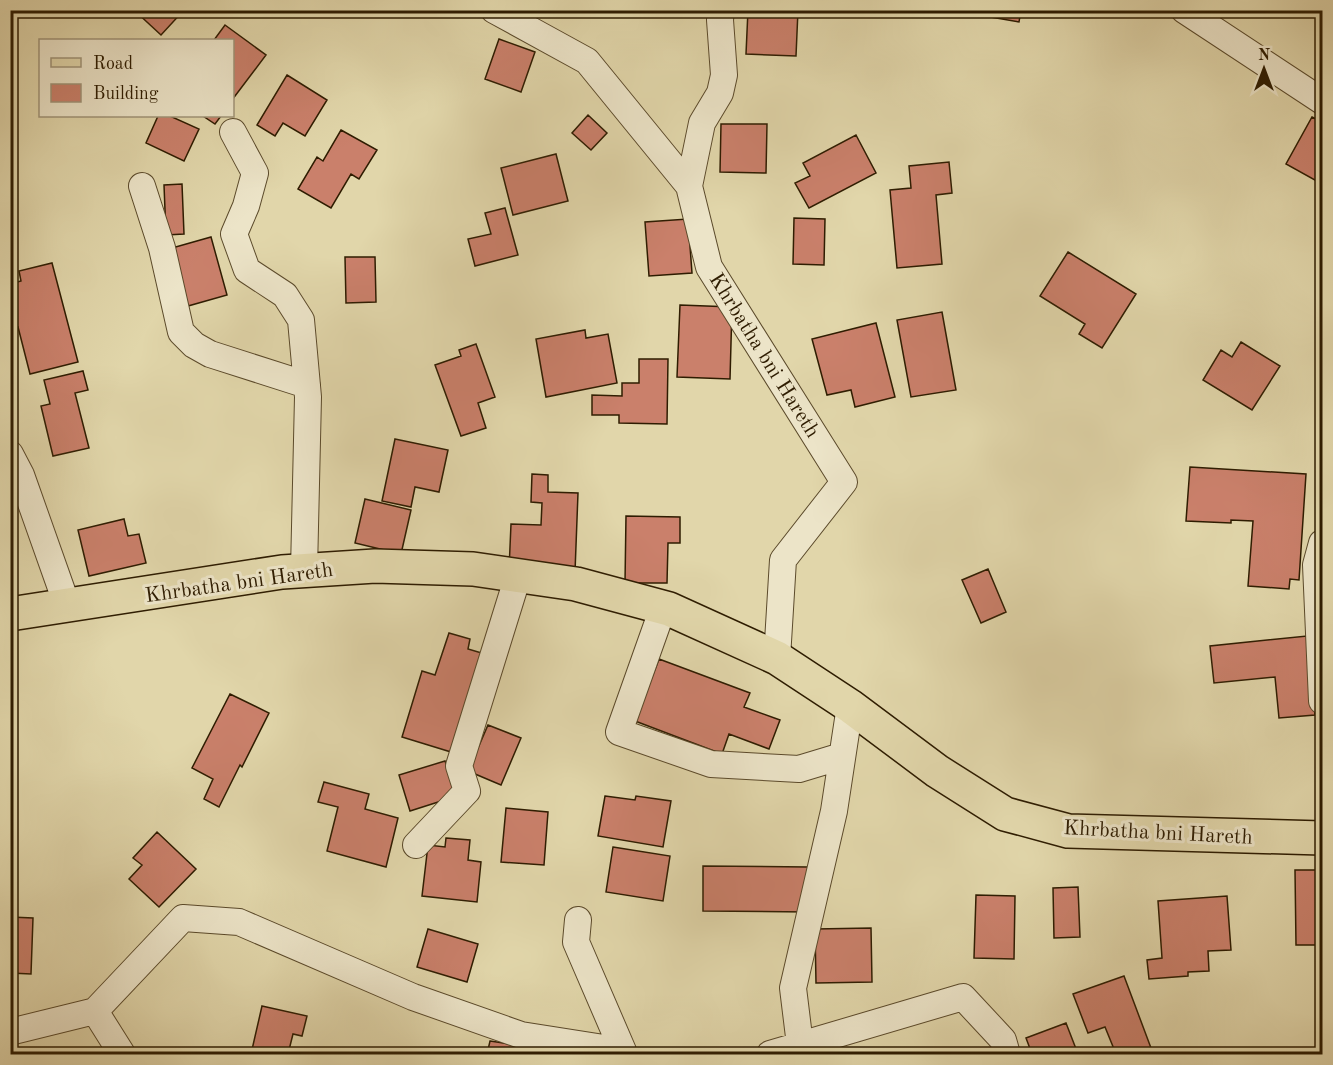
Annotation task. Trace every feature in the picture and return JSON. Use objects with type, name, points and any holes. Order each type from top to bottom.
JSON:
[{"type":"main road","name":"Khrbatha bni Hareth","points":[[10,614],[282,572],[375,566],[473,569],[576,584],[663,608],[777,658],[850,706],[937,771],[1005,814],[1068,831],[1323,838]]},
{"type":"street","name":"Khrbatha bni Hareth","points":[[494,10],[587,61],[689,186],[710,267],[844,482],[783,560],[777,658]]},
{"type":"street","points":[[689,186],[702,123],[720,93],[724,75],[721,10]]},
{"type":"street","points":[[1184,10],[1323,101]]},
{"type":"street","points":[[233,132],[255,173],[246,206],[234,234],[248,270],[285,295],[301,320],[308,397],[304,570]]},
{"type":"street","points":[[142,186],[162,248],[181,332],[194,345],[210,354],[307,386]]},
{"type":"street","points":[[10,454],[21,475],[67,605]]},
{"type":"street","points":[[1323,543],[1316,566],[1323,701]]},
{"type":"street","points":[[416,845],[467,791],[459,766],[519,576]]},
{"type":"street","points":[[663,608],[619,732],[711,764],[799,769],[842,756]]},
{"type":"street","points":[[800,1045],[793,988],[834,811],[850,706]]},
{"type":"street","points":[[10,1032],[95,1011],[183,918],[239,922],[413,997],[521,1035],[624,1053]]},
{"type":"street","points":[[578,920],[576,942],[624,1053]]},
{"type":"street","points":[[770,1054],[963,997],[1004,1040],[1007,1054]]},
{"type":"street","points":[[95,1011],[122,1054]]},
{"type":"building","points":[[134,10],[184,10],[161,35]]},
{"type":"building","points":[[748,10],[798,10],[796,56],[746,54]]},
{"type":"building","points":[[841,10],[894,10],[894,13],[841,15]]},
{"type":"building","points":[[950,10],[1021,10],[1019,22]]},
{"type":"building","points":[[225,25],[266,55],[234,97],[234,39],[215,39]]},
{"type":"building","points":[[499,39],[535,52],[521,92],[485,79]]},
{"type":"building","points":[[287,75],[327,100],[305,136],[283,123],[275,136],[257,125]]},
{"type":"building","points":[[588,115],[607,133],[591,150],[572,133]]},
{"type":"building","points":[[158,117],[172,117],[199,129],[184,161],[146,143]]},
{"type":"building","points":[[204,117],[220,117],[215,124]]},
{"type":"building","points":[[1312,117],[1322,122],[1322,184],[1286,164]]},
{"type":"building","points":[[721,124],[767,124],[766,173],[720,172]]},
{"type":"building","points":[[341,130],[377,150],[359,179],[351,174],[331,208],[298,189],[317,157],[323,161]]},
{"type":"building","points":[[856,135],[876,173],[809,208],[795,183],[810,176],[803,163]]},
{"type":"building","points":[[556,154],[568,201],[513,215],[501,168]]},
{"type":"building","points":[[949,162],[952,193],[936,195],[942,264],[897,268],[890,190],[911,188],[909,166]]},
{"type":"building","points":[[182,184],[184,234],[166,235],[164,185]]},
{"type":"building","points":[[505,208],[518,255],[475,266],[468,239],[491,234],[485,213]]},
{"type":"building","points":[[794,218],[825,219],[824,265],[793,264]]},
{"type":"building","points":[[688,219],[692,273],[649,276],[645,222]]},
{"type":"building","points":[[211,237],[227,295],[188,306],[172,248]]},
{"type":"building","points":[[1068,252],[1136,294],[1102,348],[1079,334],[1085,324],[1040,296]]},
{"type":"building","points":[[345,257],[375,257],[376,302],[346,303]]},
{"type":"building","points":[[52,263],[78,362],[30,374],[18,327],[11,329],[10,326],[10,284],[21,281],[19,271]]},
{"type":"building","points":[[680,305],[732,307],[730,379],[677,377]]},
{"type":"building","points":[[942,312],[956,390],[911,397],[897,320]]},
{"type":"building","points":[[876,323],[895,397],[855,407],[851,390],[827,395],[812,339]]},
{"type":"building","points":[[585,330],[586,338],[608,334],[617,383],[546,397],[536,339]]},
{"type":"building","points":[[1241,342],[1280,366],[1252,410],[1203,380],[1221,350],[1232,357]]},
{"type":"building","points":[[476,344],[495,397],[478,403],[486,428],[461,436],[435,365],[461,356],[459,350]]},
{"type":"building","points":[[639,359],[668,359],[667,424],[619,423],[619,415],[592,415],[592,395],[622,396],[622,383],[639,383]]},
{"type":"building","points":[[83,371],[88,390],[75,393],[89,448],[53,456],[41,406],[50,404],[44,380]]},
{"type":"building","points":[[395,439],[448,450],[439,492],[415,487],[411,507],[382,501]]},
{"type":"building","points":[[1190,467],[1306,474],[1299,580],[1290,579],[1289,589],[1248,586],[1253,521],[1231,520],[1231,523],[1186,521]]},
{"type":"building","points":[[532,474],[548,475],[548,492],[578,493],[575,572],[509,570],[511,524],[541,525],[542,503],[531,502]]},
{"type":"building","points":[[365,499],[411,510],[401,554],[355,543]]},
{"type":"building","points":[[626,516],[680,517],[680,543],[668,543],[667,583],[625,583]]},
{"type":"building","points":[[124,519],[128,536],[139,534],[146,563],[89,576],[78,530]]},
{"type":"building","points":[[988,569],[1006,612],[981,623],[962,580]]},
{"type":"building","points":[[449,633],[470,639],[468,649],[485,654],[451,752],[402,737],[422,671],[435,675]]},
{"type":"building","points":[[1307,636],[1315,715],[1279,718],[1275,677],[1214,683],[1210,646]]},
{"type":"building","points":[[659,659],[750,693],[744,707],[780,720],[769,749],[729,734],[722,754],[635,721]]},
{"type":"building","points":[[230,694],[269,713],[219,807],[204,799],[213,779],[192,768]]},
{"type":"building","points":[[488,725],[521,738],[501,785],[468,771]]},
{"type":"building","points":[[445,761],[457,796],[410,811],[399,775]]},
{"type":"building","points":[[324,782],[369,794],[365,809],[398,818],[386,867],[327,851],[338,807],[318,802]]},
{"type":"building","points":[[605,796],[635,800],[636,796],[671,801],[663,847],[598,836]]},
{"type":"building","points":[[506,808],[548,812],[544,865],[501,862]]},
{"type":"building","points":[[157,832],[196,869],[159,907],[129,879],[142,865],[133,858]]},
{"type":"building","points":[[446,838],[470,840],[468,860],[481,862],[477,902],[422,896],[428,845],[445,847]]},
{"type":"building","points":[[613,847],[670,856],[663,901],[606,892]]},
{"type":"building","points":[[703,866],[808,867],[808,912],[703,911]]},
{"type":"building","points":[[1295,870],[1322,870],[1322,945],[1296,945]]},
{"type":"building","points":[[1078,887],[1080,937],[1054,938],[1053,888]]},
{"type":"building","points":[[976,895],[1015,896],[1014,959],[974,958]]},
{"type":"building","points":[[1227,896],[1231,950],[1208,951],[1209,971],[1188,972],[1188,976],[1149,979],[1147,960],[1162,958],[1158,901]]},
{"type":"building","points":[[10,917],[33,918],[31,974],[10,973]]},
{"type":"building","points":[[871,928],[872,982],[816,983],[815,929]]},
{"type":"building","points":[[428,929],[478,944],[467,982],[417,967]]},
{"type":"building","points":[[1124,976],[1151,1048],[1133,1054],[1116,1054],[1105,1027],[1088,1033],[1073,994]]},
{"type":"building","points":[[262,1006],[307,1016],[302,1036],[293,1034],[288,1054],[251,1054]]},
{"type":"building","points":[[1066,1023],[1078,1054],[1032,1054],[1026,1038]]},
{"type":"building","points":[[490,1041],[542,1049],[541,1054],[487,1054]]},
{"type":"building","points":[[1322,1043],[1322,1054],[1318,1054],[1315,1047]]}]
